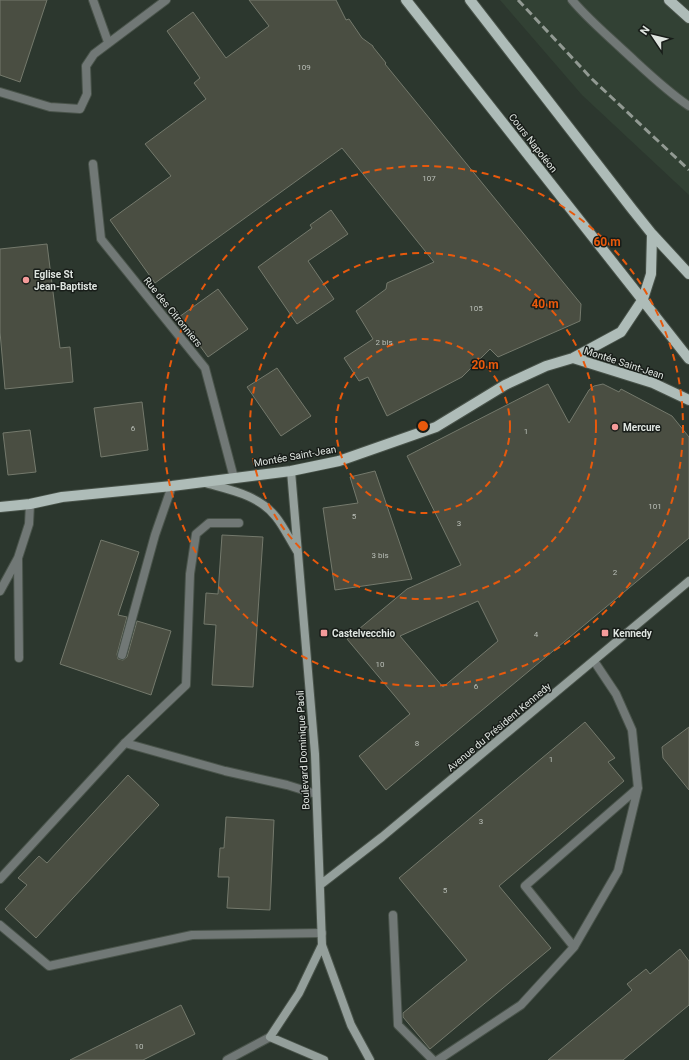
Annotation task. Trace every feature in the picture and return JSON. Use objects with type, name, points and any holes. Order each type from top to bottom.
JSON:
[{"type":"main road","name":"Cours Napoléon","points":[[406,0],[689,359]]},
{"type":"main road","points":[[470,0],[652,234],[689,274]]},
{"type":"main road","points":[[669,0],[689,18]]},
{"type":"main road","points":[[643,299],[651,274],[652,234]]},
{"type":"main road","name":"Montée Saint-Jean","points":[[0,507],[30,504],[62,497],[172,486],[291,471],[339,461],[436,427],[505,385],[546,366],[573,358],[621,332],[643,299]]},
{"type":"main road","name":"Montée Saint-Jean","points":[[573,358],[653,383],[689,400]]},
{"type":"main road","name":"Boulevard Dominique Paoli","points":[[291,471],[315,754],[322,945]]},
{"type":"main road","name":"Boulevard Dominique Paoli","points":[[200,482],[248,495],[263,504],[276,517],[299,553]]},
{"type":"main road","name":"Avenue du Président Kennedy","points":[[320,885],[382,837],[689,581]]},
{"type":"main road","points":[[322,945],[299,993],[270,1037],[324,1060]]},
{"type":"main road","points":[[322,945],[351,1025],[370,1060]]},
{"type":"street","points":[[93,0],[108,42]]},
{"type":"street","points":[[0,92],[50,107],[80,109],[87,94],[86,66],[94,54],[108,42],[166,0]]},
{"type":"street","points":[[572,0],[580,10],[637,63],[676,97],[689,106]]},
{"type":"street","name":"Rue des Citronniers","points":[[93,164],[101,239],[205,368],[234,478]]},
{"type":"street","points":[[122,655],[155,535],[172,486]]},
{"type":"street","points":[[0,591],[18,558],[29,524],[30,504]]},
{"type":"street","points":[[0,879],[125,743],[186,684],[190,574],[196,534],[209,524],[239,523]]},
{"type":"street","points":[[18,558],[19,658]]},
{"type":"street","points":[[438,1060],[521,1005],[574,947],[618,871],[638,788],[632,730],[616,694],[594,661]]},
{"type":"street","points":[[125,743],[225,771],[287,785],[316,794]]},
{"type":"street","points":[[574,947],[525,886],[638,788]]},
{"type":"street","points":[[393,915],[398,1025],[433,1060]]},
{"type":"street","points":[[0,925],[49,966],[192,935],[322,933]]},
{"type":"street","points":[[227,1060],[270,1037]]},
{"type":"shaded area","points":[[500,0],[689,0],[689,195],[582,95]]},
{"type":"building","points":[[0,0],[47,0],[20,82],[0,75]]},
{"type":"building","points":[[249,0],[336,0],[346,20],[349,19],[362,38],[373,46],[386,63],[385,64],[581,304],[580,321],[498,357],[490,349],[462,377],[387,416],[368,377],[359,381],[344,358],[373,339],[356,311],[386,289],[387,283],[434,262],[342,148],[155,283],[110,220],[171,176],[145,144],[206,99],[194,83],[200,78],[167,31],[193,12],[226,58],[269,26]]},
{"type":"building","points":[[331,210],[348,234],[308,261],[334,299],[297,324],[258,267],[312,228],[310,225]]},
{"type":"building","points":[[47,244],[60,348],[70,347],[73,382],[5,389],[0,332],[0,249]]},
{"type":"building","points":[[218,289],[248,329],[208,357],[179,317]]},
{"type":"building","points":[[277,368],[311,416],[281,436],[247,387]]},
{"type":"building","points":[[548,384],[569,423],[589,390],[594,386],[603,384],[619,392],[621,389],[672,416],[689,437],[689,538],[386,790],[359,756],[410,714],[347,639],[407,589],[461,565],[407,456]],"holes":[[[478,601],[498,641],[443,687],[400,636]]]},
{"type":"building","points":[[142,402],[148,450],[101,457],[94,408]]},
{"type":"building","points":[[30,430],[36,472],[8,475],[3,433]]},
{"type":"building","points":[[375,471],[412,579],[335,590],[323,508],[358,503],[350,477]]},
{"type":"building","points":[[222,535],[263,537],[253,687],[212,685],[216,625],[204,624],[206,593],[218,594]]},
{"type":"building","points":[[101,540],[139,552],[118,615],[127,617],[117,654],[118,659],[123,660],[127,657],[137,621],[171,631],[151,695],[60,664]]},
{"type":"building","points":[[585,722],[615,758],[608,762],[624,781],[499,886],[551,948],[430,1049],[403,1017],[403,1013],[467,960],[399,878]]},
{"type":"building","points":[[689,727],[689,790],[663,758],[662,747]]},
{"type":"building","points":[[128,775],[159,805],[36,938],[5,909],[27,885],[18,878],[39,856],[47,863]]},
{"type":"building","points":[[226,817],[274,820],[270,910],[227,908],[229,877],[218,877],[220,848],[224,848]]},
{"type":"building","points":[[680,949],[689,961],[689,1005],[623,1060],[548,1060],[632,990],[627,984],[646,969],[650,974]]},
{"type":"building","points":[[181,1005],[195,1034],[143,1060],[70,1060]]},
{"type":"railway","points":[[518,0],[592,79],[689,170]]},
{"type":"place","name":"Eglise St Jean-Baptiste","points":[[26,280]]},
{"type":"place","name":"Mercure","points":[[615,427]]},
{"type":"place","name":"Castelvecchio","points":[[324,633]]},
{"type":"place","name":"Kennedy","points":[[605,633]]}]
